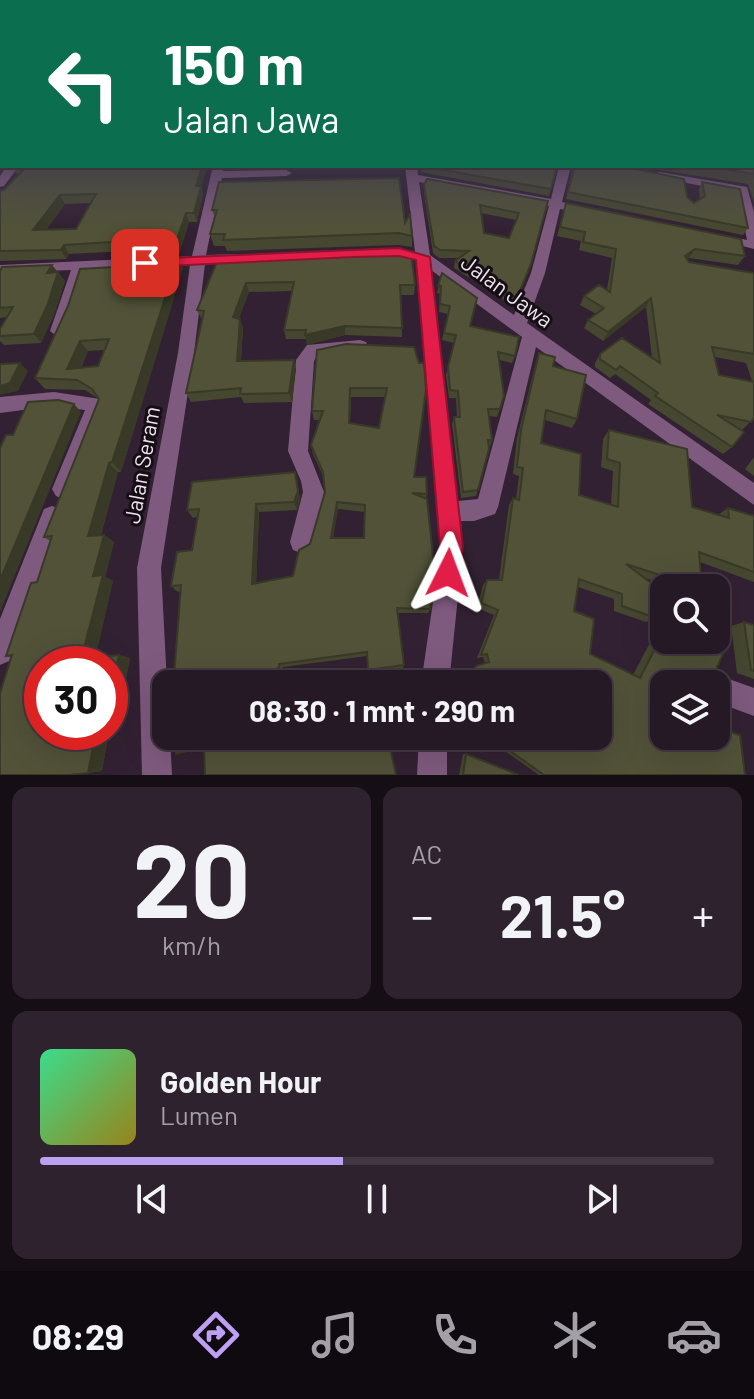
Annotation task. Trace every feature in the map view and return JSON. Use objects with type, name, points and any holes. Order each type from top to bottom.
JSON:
[{"type":"street","points":[[448,511],[474,511],[487,507],[524,330],[564,168]]},
{"type":"street","points":[[218,171],[286,173]]},
{"type":"street","name":"Jalan Seram","points":[[157,775],[149,568],[186,353],[198,260],[218,171]]},
{"type":"street","points":[[437,670],[452,547],[424,348],[423,257],[411,171],[599,212]]},
{"type":"street","points":[[647,173],[689,186],[748,191],[753,237],[699,234]]},
{"type":"street","name":"Jalan Jawa","points":[[372,253],[399,252],[423,257],[754,495]]},
{"type":"street","points":[[0,269],[257,257]]},
{"type":"street","points":[[54,342],[80,265]]},
{"type":"street","points":[[301,542],[313,494],[313,483],[300,465],[298,451],[305,360],[313,349],[319,347],[378,347]]},
{"type":"street","points":[[26,402],[37,379]]},
{"type":"street","points":[[0,405],[54,399],[85,401],[95,408],[0,652]]},
{"type":"street","points":[[730,693],[754,702]]},
{"type":"street","points":[[432,775],[433,750]]},
{"type":"building","points":[[25,168],[201,168],[196,186],[201,186],[194,213],[186,213],[175,245],[124,247],[127,241],[64,245],[61,250],[0,251],[0,191]],"holes":[[[96,194],[76,229],[33,230],[60,195]]]},
{"type":"building","points":[[432,168],[556,168],[551,189]]},
{"type":"building","points":[[574,168],[632,168],[684,179],[687,197],[694,203],[705,196],[702,182],[740,189],[748,228],[568,192]]},
{"type":"building","points":[[717,168],[754,168],[754,174]]},
{"type":"building","points":[[399,178],[405,223],[410,214],[412,236],[399,233],[223,240],[225,234],[210,234],[217,210],[212,210],[219,182]]},
{"type":"building","points":[[427,179],[548,201],[531,264],[517,298],[455,261],[469,251],[440,250],[434,246],[424,185]],"holes":[[[480,205],[519,213],[509,238],[484,233]]]},
{"type":"building","points":[[566,203],[741,239],[745,256],[695,249],[685,256],[689,262],[754,273],[754,354],[712,347],[719,375],[754,382],[754,418],[751,422],[717,415],[744,432],[732,447],[655,396],[658,393],[620,366],[616,370],[600,359],[600,354],[622,338],[660,363],[651,298],[608,332],[588,320],[604,308],[584,296],[599,285],[610,292],[616,249],[583,242],[585,232],[560,227]]},
{"type":"building","points":[[399,249],[411,252],[415,285],[400,285],[402,328],[345,326],[305,335],[306,330],[284,330],[294,282],[246,283],[233,317],[240,319],[237,361],[294,360],[289,393],[240,394],[241,388],[186,393],[204,311],[197,310],[219,257]]},
{"type":"building","points":[[178,258],[112,462],[109,463],[88,536],[104,535],[93,576],[103,575],[84,646],[24,646],[24,750],[92,750],[88,773],[0,775],[0,693],[12,655],[6,656],[31,583],[37,582],[52,536],[44,537],[99,399],[92,389],[77,380],[35,378],[68,306],[80,269],[114,267],[117,260]],"holes":[[[109,339],[98,366],[67,369],[80,341]]]},
{"type":"building","points":[[52,265],[47,273],[58,272],[34,334],[0,336],[0,329],[13,307],[0,308],[2,267]]},
{"type":"building","points":[[442,273],[477,298],[470,326],[519,337],[515,356],[498,352],[504,396],[500,409],[488,409],[492,440],[488,440],[489,449],[478,490],[463,492],[454,417],[460,417],[458,391],[450,390],[448,367],[456,335],[444,333],[450,306],[440,304],[441,286],[438,286]]},
{"type":"building","points":[[346,344],[414,347],[419,363],[424,363],[426,390],[414,477],[426,477],[427,494],[412,493],[427,499],[435,576],[430,609],[397,608],[404,665],[368,670],[367,652],[279,664],[279,668],[271,670],[175,670],[181,585],[171,586],[177,552],[192,550],[199,509],[187,510],[192,482],[295,472],[298,491],[294,502],[256,504],[252,584],[293,576],[299,550],[310,544],[325,492],[323,472],[311,445],[323,411],[312,411],[317,350]],"holes":[[[350,388],[387,388],[379,428],[349,423]],[[337,502],[365,505],[364,538],[331,538]]]},
{"type":"building","points":[[539,353],[555,357],[553,366],[586,375],[577,419],[546,410],[541,443],[581,454],[579,495],[618,507],[620,463],[607,459],[609,430],[687,449],[692,507],[729,518],[728,508],[754,516],[754,572],[699,552],[701,574],[657,574],[626,564],[650,582],[650,616],[622,606],[622,594],[579,579],[574,611],[594,619],[590,654],[640,678],[652,654],[723,654],[716,670],[650,670],[650,750],[730,750],[730,732],[740,735],[745,775],[544,775],[509,750],[612,750],[612,670],[474,670],[476,666],[489,662],[487,654],[481,655],[498,610],[481,603],[487,580],[502,580],[513,498],[519,500],[523,468],[517,467],[521,430]]},
{"type":"building","points":[[20,363],[10,383],[0,386],[0,364]]},
{"type":"building","points":[[58,400],[74,404],[0,580],[0,448],[6,435],[13,435],[28,402]]},
{"type":"building","points":[[744,622],[754,625],[754,671],[751,670]]},
{"type":"building","points":[[204,750],[396,750],[391,752],[396,775],[205,775]]},
{"type":"building","points":[[466,754],[519,775],[463,775]]},
{"type":"route","points":[[145,263],[399,252],[423,257],[452,547],[448,573]]}]
